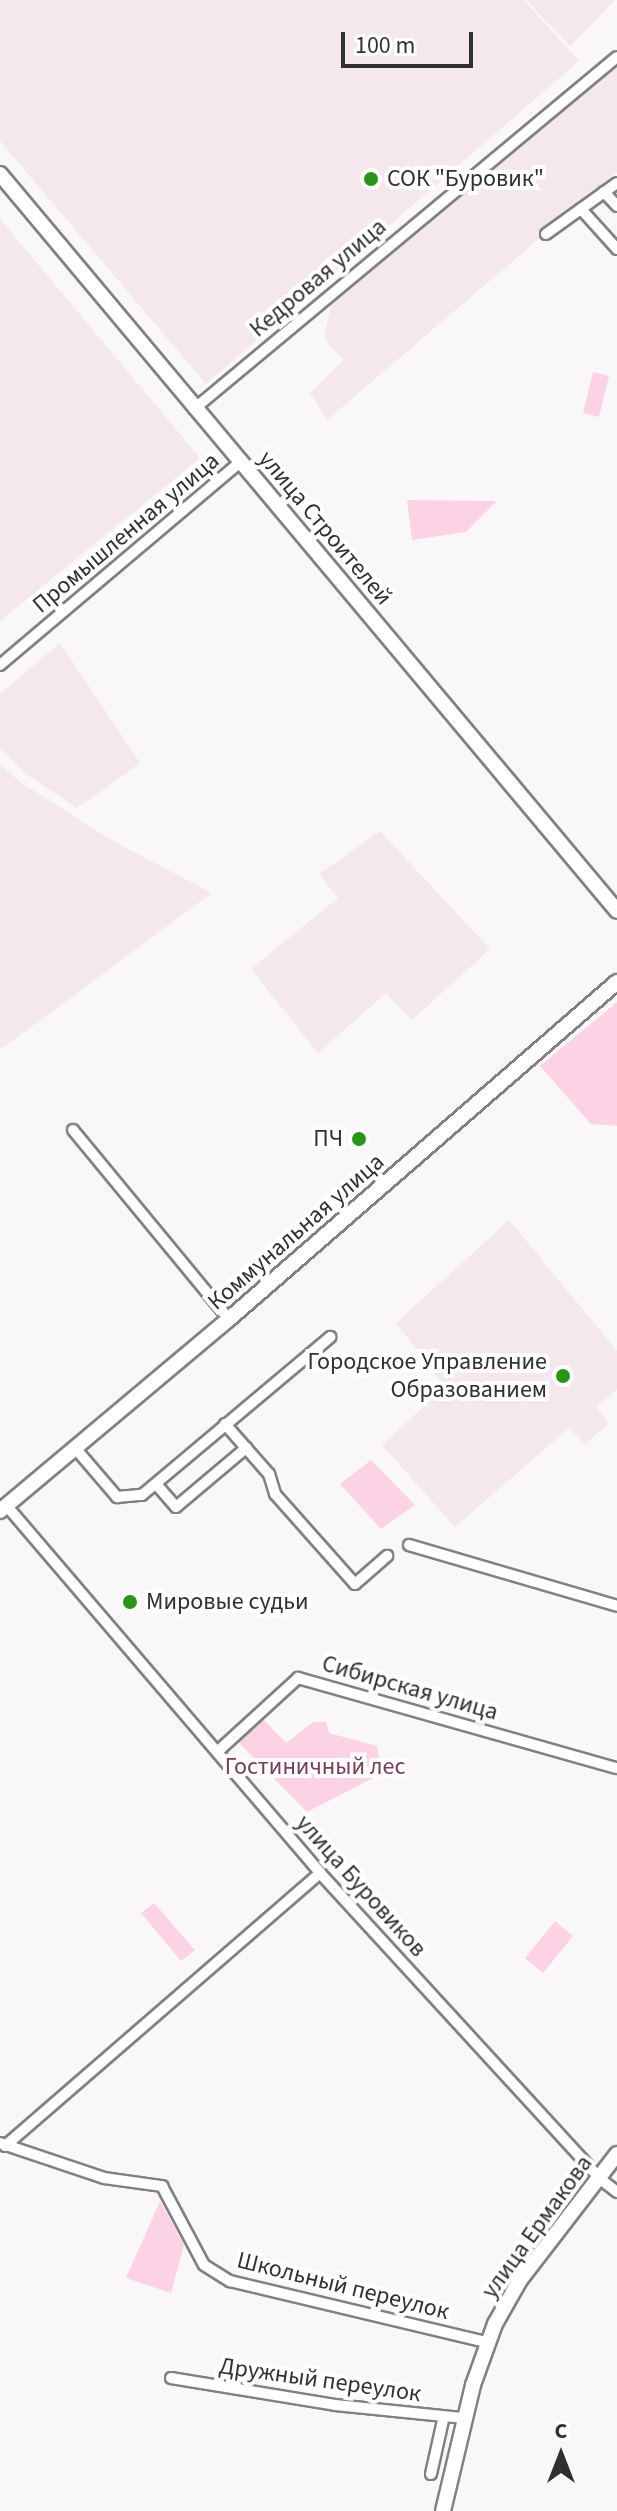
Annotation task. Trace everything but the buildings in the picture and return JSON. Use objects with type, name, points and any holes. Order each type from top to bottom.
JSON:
[{"type":"main road","name":"улица Строителей","points":[[0,174],[617,911]]},
{"type":"main road","name":"Коммунальная улица","points":[[3,1508],[229,1319],[617,982]]},
{"type":"main road","name":"улица Ермакова","points":[[443,2511],[464,2418],[487,2342],[520,2280],[617,2154]]},
{"type":"street","name":"Кедровая улица","points":[[194,409],[617,57]]},
{"type":"street","points":[[546,234],[617,183]]},
{"type":"street","points":[[604,192],[617,206]]},
{"type":"street","points":[[581,209],[617,249]]},
{"type":"street","name":"Промышленная улица","points":[[0,665],[240,462]]},
{"type":"street","points":[[73,1130],[229,1319]]},
{"type":"street","points":[[75,1448],[117,1497],[142,1495],[330,1337]]},
{"type":"street","points":[[225,1424],[269,1474],[275,1494],[355,1584],[387,1556]]},
{"type":"street","points":[[156,1484],[176,1507],[246,1448]]},
{"type":"street","name":"улица Буровиков","points":[[3,1508],[320,1873],[599,2178],[617,2192]]},
{"type":"street","points":[[409,1545],[617,1606]]},
{"type":"street","name":"Сибирская улица","points":[[217,1752],[298,1678],[617,1768]]},
{"type":"street","points":[[2,2144],[320,1873]]},
{"type":"street","name":"Школьный переулок","points":[[2,2144],[104,2178],[162,2186],[204,2265],[230,2281],[487,2342]]},
{"type":"street","name":"Дружный переулок","points":[[171,2378],[335,2405],[464,2418]]},
{"type":"street","points":[[431,2474],[444,2416]]},
{"type":"shaded area","points":[[0,0],[524,0],[579,61],[206,384],[0,141]]},
{"type":"shaded area","points":[[526,0],[615,0],[570,46]]},
{"type":"shaded area","points":[[617,66],[617,172],[327,420],[310,393],[343,360],[324,338],[331,305]]},
{"type":"shaded area","points":[[0,219],[200,458],[0,621]]},
{"type":"shaded area","points":[[60,643],[140,763],[77,808],[26,774],[0,749],[0,694]]},
{"type":"shaded area","points":[[0,764],[20,782],[113,841],[212,893],[0,1050]]},
{"type":"shaded area","points":[[380,831],[490,949],[412,1020],[386,993],[318,1053],[251,969],[338,898],[319,874]]},
{"type":"shaded area","points":[[509,1220],[617,1351],[617,1389],[596,1407],[609,1423],[585,1444],[569,1428],[455,1527],[382,1445],[445,1387],[396,1323]]},
{"type":"green space","points":[[593,372],[609,376],[599,417],[583,413]]},
{"type":"green space","points":[[407,500],[497,501],[466,532],[412,540]]},
{"type":"green space","points":[[617,1002],[617,1126],[591,1124],[540,1066]]},
{"type":"green space","points":[[371,1460],[415,1505],[381,1529],[340,1484]]},
{"type":"green space","name":"Гостиничный лес","points":[[264,1720],[286,1743],[313,1722],[326,1722],[329,1733],[377,1746],[381,1774],[307,1812],[237,1741]]},
{"type":"green space","points":[[154,1903],[195,1950],[181,1961],[141,1913]]},
{"type":"green space","points":[[555,1921],[573,1936],[543,1973],[525,1958]]},
{"type":"green space","points":[[160,2201],[184,2245],[171,2293],[126,2278]]},
{"type":"place","name":"СОК \"Буровик\"","points":[[371,179]]},
{"type":"place","name":"ПЧ","points":[[359,1139]]},
{"type":"place","name":"Городское Управление Образованием","points":[[563,1376]]},
{"type":"place","name":"Мировые судьи","points":[[130,1602]]}]
